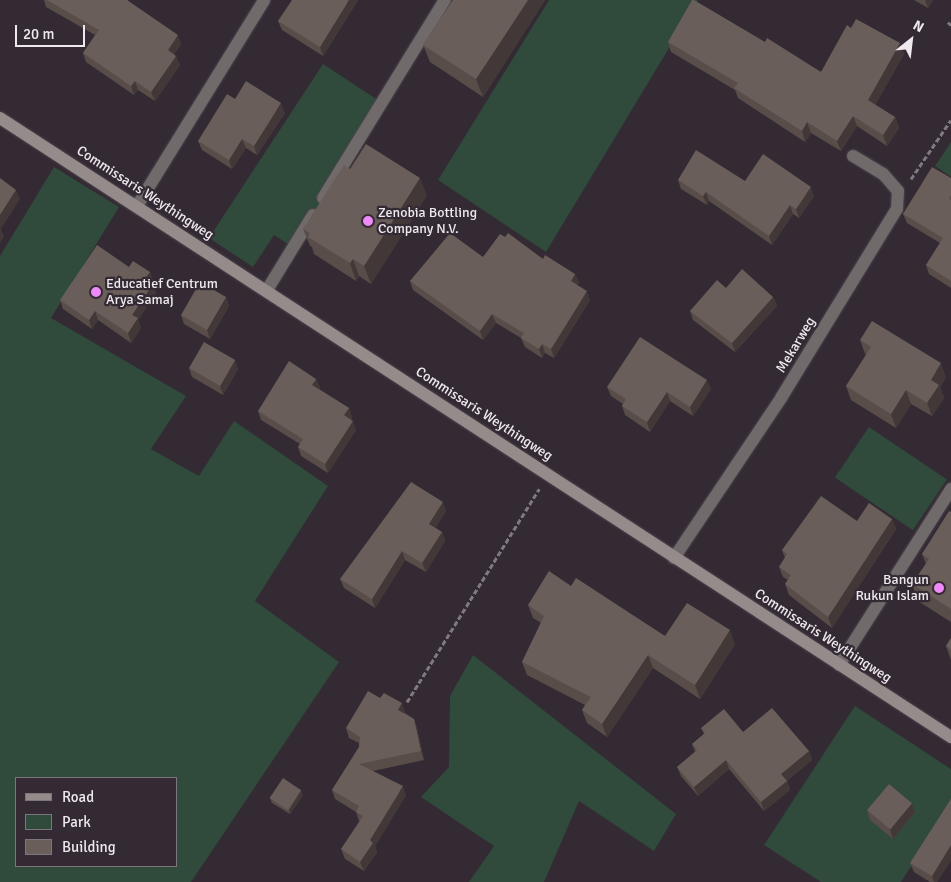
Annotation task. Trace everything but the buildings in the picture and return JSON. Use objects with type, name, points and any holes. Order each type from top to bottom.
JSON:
[{"type":"main road","name":"Commissaris Weythingweg","points":[[0,118],[951,737]]},
{"type":"street","points":[[137,206],[264,0]]},
{"type":"street","points":[[267,290],[445,0]]},
{"type":"street","points":[[853,156],[882,174],[898,191]]},
{"type":"street","name":"Mekarweg","points":[[674,558],[781,398],[897,209],[898,191]]},
{"type":"street","points":[[838,665],[951,488]]},
{"type":"path","points":[[898,191],[906,186],[951,120]]},
{"type":"path","points":[[407,702],[548,474]]},
{"type":"green space","points":[[549,0],[698,0],[546,252],[438,180]]},
{"type":"green space","points":[[323,64],[387,106],[294,248],[274,235],[253,267],[209,238]]},
{"type":"green space","points":[[951,142],[951,177],[935,166]]},
{"type":"green space","points":[[54,167],[119,207],[51,318],[186,396],[151,449],[199,476],[234,421],[328,486],[255,601],[339,662],[191,882],[0,882],[0,256]]},
{"type":"green space","points":[[869,427],[947,480],[913,530],[835,478]]},
{"type":"green space","points":[[473,655],[676,814],[654,851],[579,801],[544,882],[469,882],[494,846],[421,797],[449,767],[450,696]]},
{"type":"green space","points":[[855,706],[951,769],[951,805],[901,882],[821,882],[764,845]]},
{"type":"place","name":"Zenobia Bottling Company N.V.","points":[[368,221]]},
{"type":"place","name":"Educatief Centrum Arya Samaj","points":[[96,292]]},
{"type":"place","name":"Bangun Rukun Islam","points":[[939,588]]}]
